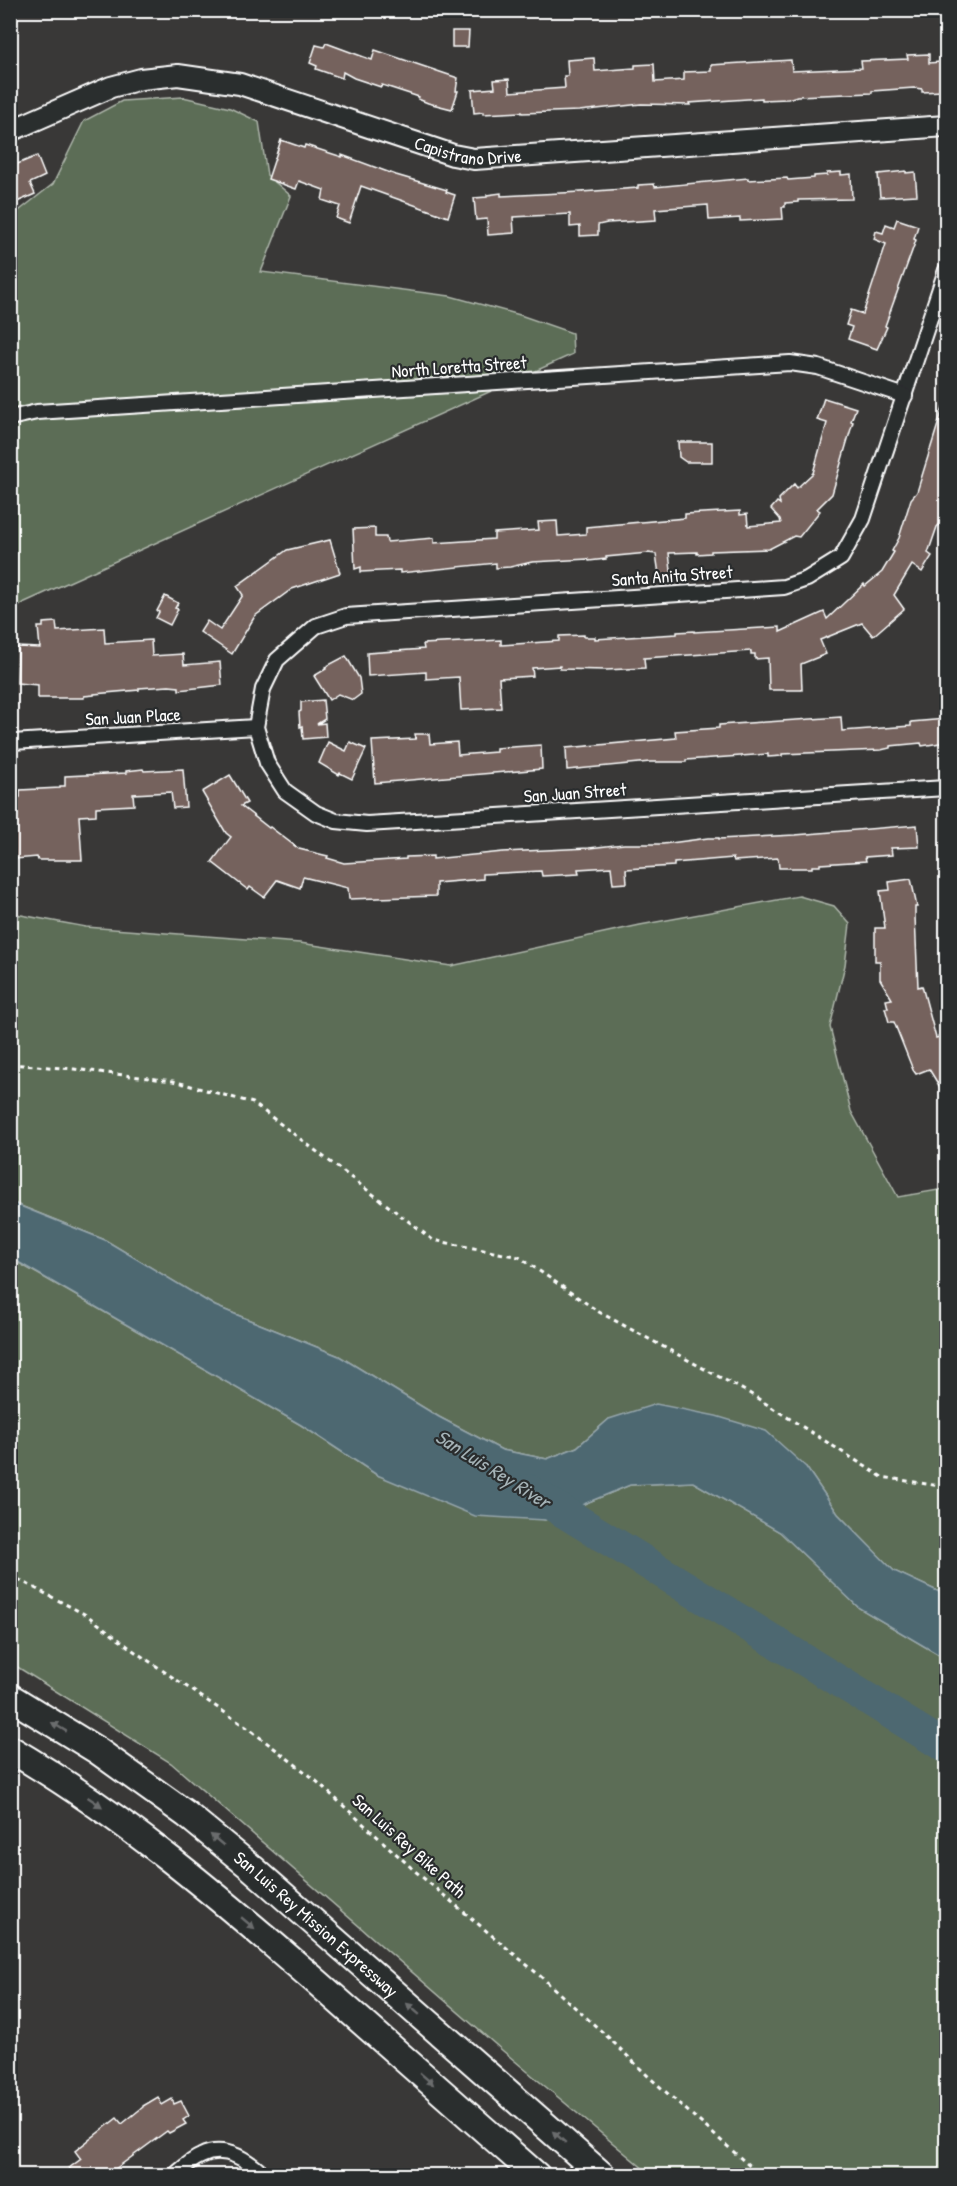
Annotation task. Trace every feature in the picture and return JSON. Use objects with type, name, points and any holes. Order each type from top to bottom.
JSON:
[{"type":"highway","name":"San Luis Rey Mission Expressway","points":[[10,1697],[98,1751],[186,1814],[252,1868],[603,2175]]},
{"type":"highway","points":[[10,1749],[102,1806],[174,1860],[537,2175]]},
{"type":"street","name":"Capistrano Drive","points":[[10,131],[111,87],[141,79],[178,75],[240,84],[453,156],[474,159],[946,126]]},
{"type":"street","name":"Santa Anita Street","points":[[256,727],[263,689],[277,660],[316,626],[346,616],[784,586],[807,579],[841,558],[863,519],[946,270]]},
{"type":"street","name":"North Loretta Street","points":[[10,418],[37,412],[790,363],[818,367],[905,396]]},
{"type":"street","name":"San Juan Place","points":[[12,742],[256,727]]},
{"type":"street","name":"San Juan Street","points":[[256,727],[267,764],[285,791],[316,813],[336,821],[367,824],[946,788]]},
{"type":"street","points":[[174,2175],[202,2155],[221,2152],[238,2155],[265,2175]]},
{"type":"path","points":[[10,1064],[173,1081],[253,1102],[434,1239],[519,1257],[598,1311],[749,1393],[882,1477],[946,1487]]},
{"type":"path","name":"San Luis Rey Bike Path","points":[[10,1575],[88,1616],[134,1651],[249,1729],[312,1778],[415,1871],[538,1975],[649,2077],[761,2175]]},
{"type":"green space","points":[[183,97],[230,108],[259,122],[267,175],[291,196],[261,272],[450,296],[520,315],[572,333],[573,354],[25,602],[11,612],[11,217],[53,184],[84,121],[122,101]]},
{"type":"green space","points":[[799,896],[834,906],[850,924],[845,965],[830,1027],[851,1111],[898,1197],[944,1189],[946,1192],[946,1595],[894,1571],[838,1514],[806,1467],[609,1419],[577,1447],[547,1459],[502,1450],[439,1417],[339,1356],[215,1306],[105,1240],[11,1202],[10,913],[86,927],[300,943],[451,966],[640,925]]},
{"type":"green space","points":[[10,1258],[301,1425],[377,1475],[545,1520],[630,1485],[693,1482],[780,1532],[859,1608],[946,1659],[946,2175],[651,2175],[503,2051],[171,1763],[11,1663]]},
{"type":"water","points":[[10,1202],[105,1240],[215,1306],[339,1356],[439,1417],[502,1450],[547,1459],[577,1447],[609,1419],[656,1404],[716,1416],[766,1431],[806,1467],[838,1514],[894,1571],[946,1595],[946,1659],[859,1608],[780,1532],[693,1482],[630,1485],[545,1520],[475,1516],[377,1475],[301,1425],[11,1258]]},
{"type":"building","points":[[452,31],[469,31],[468,47],[452,47]]},
{"type":"building","points":[[326,43],[372,60],[375,50],[458,78],[456,91],[458,91],[452,109],[354,78],[343,72],[342,78],[316,69],[317,66],[310,63],[316,45],[324,47]]},
{"type":"building","points":[[929,54],[929,63],[940,62],[942,91],[922,92],[922,89],[914,88],[872,91],[872,93],[797,96],[788,99],[762,100],[762,98],[689,103],[690,105],[641,104],[579,111],[474,113],[472,90],[495,88],[494,80],[509,79],[510,92],[565,88],[564,76],[568,76],[567,60],[594,58],[595,71],[654,64],[655,82],[684,80],[684,72],[711,71],[711,65],[791,60],[792,71],[862,68],[861,61],[908,59],[907,55]]},
{"type":"building","points":[[281,140],[304,148],[305,145],[342,157],[342,155],[396,175],[447,190],[446,192],[455,195],[448,217],[361,186],[349,223],[336,218],[340,206],[322,200],[324,190],[299,181],[296,189],[268,179]]},
{"type":"building","points":[[37,156],[45,176],[30,183],[35,194],[10,205],[10,167]]},
{"type":"building","points":[[906,171],[906,173],[915,172],[917,195],[880,197],[878,174]]},
{"type":"building","points":[[841,172],[841,175],[851,174],[852,199],[798,200],[798,202],[785,203],[785,207],[782,207],[783,219],[709,220],[708,205],[655,209],[656,220],[607,223],[598,225],[598,235],[580,236],[580,226],[570,227],[570,214],[513,217],[514,233],[488,235],[487,219],[476,220],[474,198],[501,193],[501,196],[581,192],[638,188],[638,185],[654,184],[655,187],[748,178],[748,180],[787,178],[788,180],[814,178],[814,176],[827,175],[827,173]]},
{"type":"building","points":[[897,219],[918,226],[914,239],[916,240],[885,326],[887,327],[877,349],[848,339],[852,327],[846,325],[851,310],[863,314],[886,244],[874,239],[876,231],[883,233],[886,224],[894,227]]},
{"type":"building","points":[[824,398],[856,408],[832,494],[817,509],[820,511],[799,537],[794,536],[769,549],[711,551],[711,553],[697,554],[697,552],[669,553],[672,579],[660,581],[656,554],[648,553],[589,561],[588,559],[532,562],[496,568],[496,563],[400,573],[400,570],[361,572],[361,567],[355,569],[353,529],[375,528],[375,537],[386,537],[387,542],[434,538],[434,543],[494,539],[494,533],[539,530],[538,522],[557,521],[558,536],[586,534],[586,527],[685,518],[685,514],[740,511],[740,515],[747,514],[748,526],[781,523],[771,509],[777,502],[780,504],[779,499],[794,484],[797,488],[813,473],[827,423],[817,420]]},
{"type":"building","points":[[944,405],[946,405],[946,499],[941,514],[946,520],[944,527],[939,525],[937,527],[928,553],[932,556],[922,572],[912,565],[894,595],[904,609],[873,636],[862,623],[820,640],[826,654],[801,664],[802,690],[769,690],[768,658],[755,659],[755,654],[751,654],[751,651],[644,658],[645,668],[560,669],[560,666],[532,668],[533,676],[499,678],[501,708],[461,710],[459,677],[426,679],[426,672],[368,676],[367,653],[424,649],[423,644],[501,640],[501,645],[559,641],[559,636],[584,635],[584,637],[595,637],[595,639],[780,627],[780,632],[824,612],[827,619],[864,584],[865,586],[882,572],[894,552],[892,551],[899,538],[911,499],[917,492]]},
{"type":"building","points":[[678,442],[712,442],[712,462],[686,462],[679,457]]},
{"type":"building","points":[[330,540],[340,573],[292,589],[255,616],[232,654],[200,632],[207,621],[220,630],[243,595],[237,586],[287,550]]},
{"type":"building","points":[[165,596],[178,603],[175,608],[178,609],[170,625],[156,618]]},
{"type":"building","points":[[56,622],[57,631],[104,628],[105,643],[151,640],[152,656],[183,654],[184,665],[220,662],[222,685],[179,690],[179,687],[169,686],[139,688],[139,690],[94,694],[84,696],[84,698],[38,698],[38,685],[17,683],[18,647],[40,648],[38,627],[43,627],[43,623]]},
{"type":"building","points":[[346,656],[359,678],[361,694],[353,700],[338,694],[329,700],[314,676],[326,669],[325,667]]},
{"type":"building","points":[[323,700],[325,719],[317,724],[325,723],[326,737],[303,739],[299,712],[301,702]]},
{"type":"building","points":[[841,717],[842,731],[911,726],[911,722],[946,719],[946,742],[922,746],[921,743],[890,746],[890,748],[881,750],[782,754],[782,756],[768,757],[768,754],[567,770],[566,748],[676,738],[675,731],[719,728],[719,725]]},
{"type":"building","points":[[415,734],[429,734],[430,744],[457,742],[458,755],[496,752],[496,748],[541,745],[542,769],[375,783],[372,741],[416,739]]},
{"type":"building","points":[[328,742],[346,751],[350,742],[366,749],[352,779],[340,773],[339,775],[319,763]]},
{"type":"building","points":[[143,769],[144,771],[183,769],[186,807],[173,808],[171,792],[133,794],[134,805],[96,807],[96,815],[79,816],[82,860],[38,860],[37,857],[15,859],[13,829],[10,830],[10,797],[20,797],[20,790],[60,788],[60,786],[65,786],[65,776],[126,773],[126,771]]},
{"type":"building","points":[[230,775],[247,803],[241,806],[269,828],[299,849],[328,856],[327,858],[344,863],[406,859],[406,857],[433,856],[433,859],[624,844],[663,844],[708,838],[795,835],[917,825],[919,847],[891,848],[892,855],[865,857],[866,861],[820,864],[812,868],[779,868],[778,858],[734,861],[733,858],[674,863],[674,866],[626,869],[627,883],[613,884],[611,867],[578,869],[579,874],[542,876],[541,871],[483,874],[483,879],[436,883],[436,896],[349,899],[348,888],[303,877],[300,888],[277,880],[264,897],[250,887],[248,890],[212,862],[231,837],[226,833],[202,792]]},
{"type":"building","points":[[911,879],[917,907],[915,907],[915,916],[918,987],[922,986],[936,1038],[939,1037],[946,1055],[946,1097],[929,1069],[916,1074],[913,1070],[894,1022],[889,1022],[885,1008],[888,1008],[886,1000],[892,999],[880,979],[880,961],[875,961],[875,928],[885,928],[880,891],[890,890],[889,882]]},
{"type":"building","points":[[158,2097],[162,2105],[172,2099],[174,2104],[181,2101],[189,2116],[183,2120],[186,2124],[169,2133],[167,2131],[107,2175],[75,2175],[69,2168],[81,2159],[75,2151],[117,2118],[122,2124],[143,2106]]},
{"type":"waterway","name":"San Luis Rey River","points":[[528,1490],[946,1747]]}]
